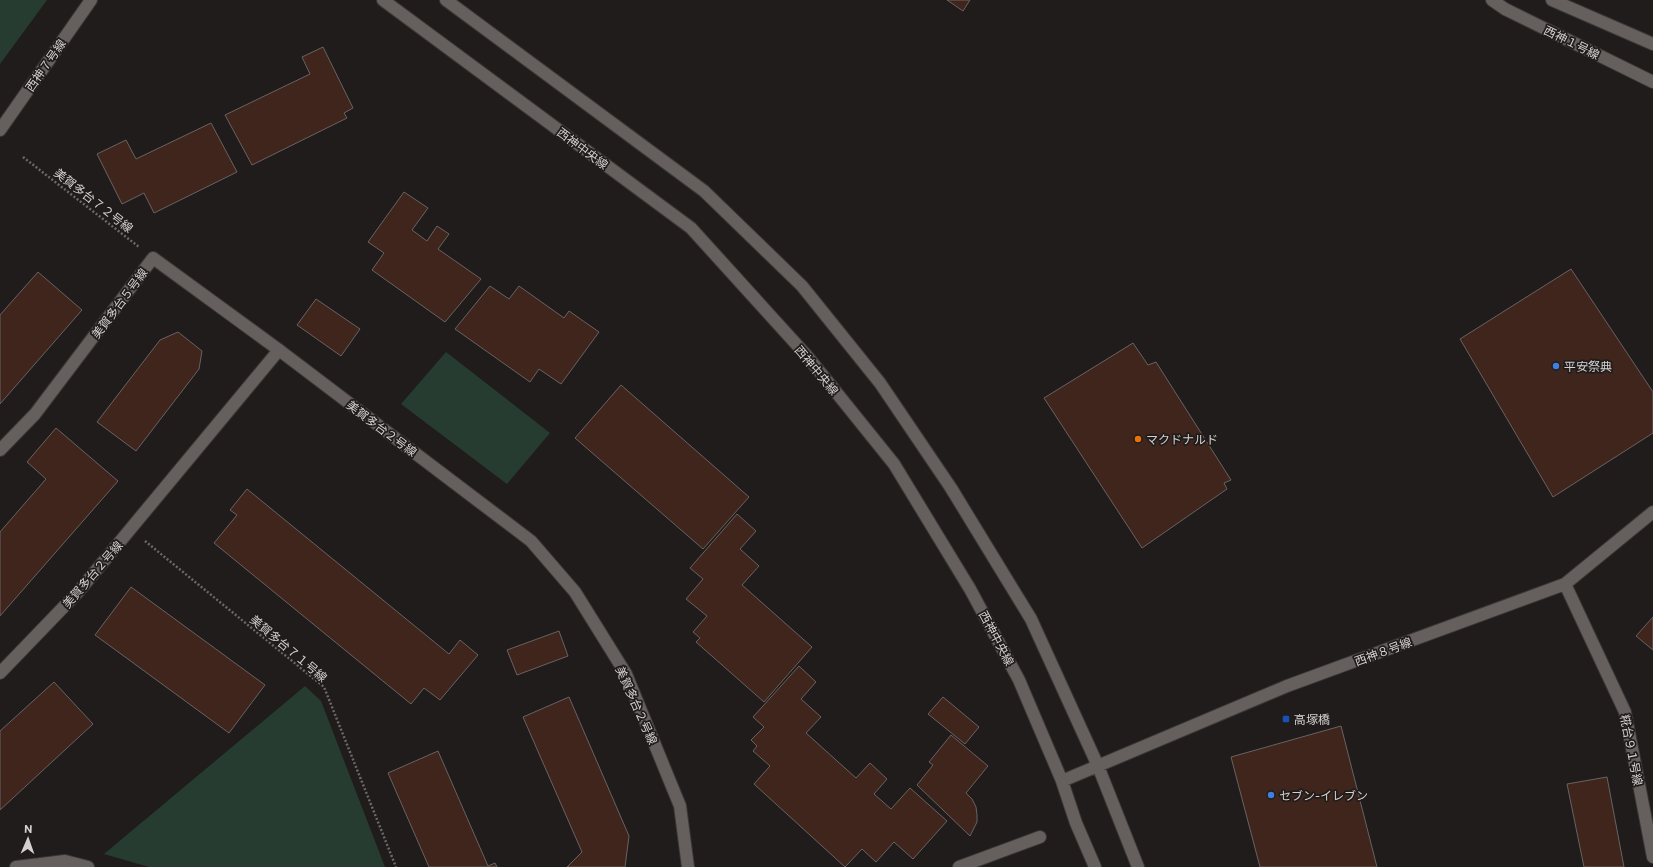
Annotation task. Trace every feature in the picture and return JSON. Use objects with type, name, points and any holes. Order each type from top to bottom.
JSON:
[{"type":"street","name":"西神７号線","points":[[0,130],[91,0]]},
{"type":"street","name":"西神中央線","points":[[383,0],[690,228],[807,356],[894,464],[970,589],[1019,680],[1062,781],[1094,867]]},
{"type":"street","points":[[446,0],[704,191],[802,286],[880,383],[951,488],[1031,619],[1098,766],[1138,867]]},
{"type":"street","name":"西神１号線","points":[[1492,0],[1505,9],[1653,82]]},
{"type":"street","points":[[1552,0],[1653,44]]},
{"type":"street","name":"美賀多台５号線","points":[[0,450],[35,414],[153,258],[280,350]]},
{"type":"street","name":"美賀多台２号線","points":[[0,673],[79,592],[280,350],[531,541],[575,592],[626,674],[680,806],[688,867]]},
{"type":"street","name":"西神８号線","points":[[1062,781],[1287,686],[1565,584],[1653,512]]},
{"type":"street","name":"糀台９１号線","points":[[1565,584],[1625,712],[1653,857]]},
{"type":"street","points":[[959,867],[1040,837]]},
{"type":"street","points":[[16,867],[65,861],[88,867]]},
{"type":"path","name":"美賀多台７２号線","points":[[23,157],[153,258]]},
{"type":"path","name":"美賀多台７１号線","points":[[131,530],[324,687],[396,867]]},
{"type":"green space","points":[[0,0],[47,0],[0,64]]},
{"type":"green space","points":[[446,352],[550,433],[507,484],[401,404]]},
{"type":"green space","points":[[305,686],[321,701],[385,867],[149,867],[104,854]]},
{"type":"building","points":[[947,0],[970,0],[963,11]]},
{"type":"building","points":[[323,47],[353,108],[344,113],[347,118],[252,165],[225,115],[310,74],[302,57]]},
{"type":"building","points":[[211,123],[237,172],[154,213],[144,193],[122,204],[97,154],[126,140],[136,159]]},
{"type":"building","points":[[404,192],[428,208],[412,230],[427,241],[437,226],[449,234],[438,249],[481,279],[445,322],[372,270],[384,253],[368,242]]},
{"type":"building","name":"平安祭典","points":[[1571,269],[1653,392],[1653,433],[1553,497],[1460,339]]},
{"type":"building","points":[[38,272],[82,310],[0,404],[0,315]]},
{"type":"building","points":[[490,286],[509,299],[519,286],[564,318],[569,311],[599,332],[561,384],[539,369],[530,382],[455,329]]},
{"type":"building","points":[[316,299],[360,329],[341,356],[297,325]]},
{"type":"building","points":[[178,332],[202,351],[199,369],[136,451],[97,422],[160,340]]},
{"type":"building","name":"マクドナルド","points":[[1133,343],[1148,365],[1156,362],[1231,480],[1224,483],[1227,489],[1142,548],[1044,398]]},
{"type":"building","points":[[621,385],[749,497],[703,549],[575,438]]},
{"type":"building","points":[[56,428],[118,481],[0,616],[0,532],[46,479],[27,462]]},
{"type":"building","points":[[247,489],[449,654],[460,640],[478,655],[440,700],[424,688],[411,704],[214,543],[237,515],[230,510]]},
{"type":"building","points":[[737,514],[756,531],[740,549],[759,566],[742,585],[812,647],[764,702],[696,642],[700,638],[693,632],[707,616],[686,599],[703,579],[690,568]]},
{"type":"building","points":[[131,587],[265,685],[229,733],[95,635]]},
{"type":"building","points":[[1653,617],[1653,650],[1636,636]]},
{"type":"building","points":[[559,631],[568,656],[517,675],[507,650]]},
{"type":"building","points":[[799,666],[816,682],[801,699],[821,717],[806,733],[856,778],[870,763],[887,779],[874,794],[891,809],[910,788],[947,821],[913,859],[894,842],[876,862],[862,849],[845,867],[754,784],[770,766],[753,751],[757,746],[751,740],[764,727],[753,717]]},
{"type":"building","points":[[54,682],[93,724],[0,810],[0,731]]},
{"type":"building","points":[[569,697],[629,836],[625,867],[567,867],[582,852],[523,717]]},
{"type":"building","points":[[943,697],[979,727],[965,744],[928,714]]},
{"type":"building","points":[[1341,726],[1377,867],[1260,867],[1231,757]]},
{"type":"building","points":[[951,735],[988,766],[966,793],[972,799],[976,807],[977,815],[977,822],[970,836],[917,785],[933,765],[929,762]]},
{"type":"building","points":[[438,751],[488,866],[495,863],[497,867],[429,867],[388,773]]},
{"type":"building","points":[[1607,777],[1624,867],[1584,867],[1567,784]]},
{"type":"place","name":"平安祭典","points":[[1556,366]]},
{"type":"place","name":"マクドナルド","points":[[1138,439]]},
{"type":"place","name":"高塚橋","points":[[1286,719]]},
{"type":"place","name":"セブン-イレブン","points":[[1271,795]]}]
